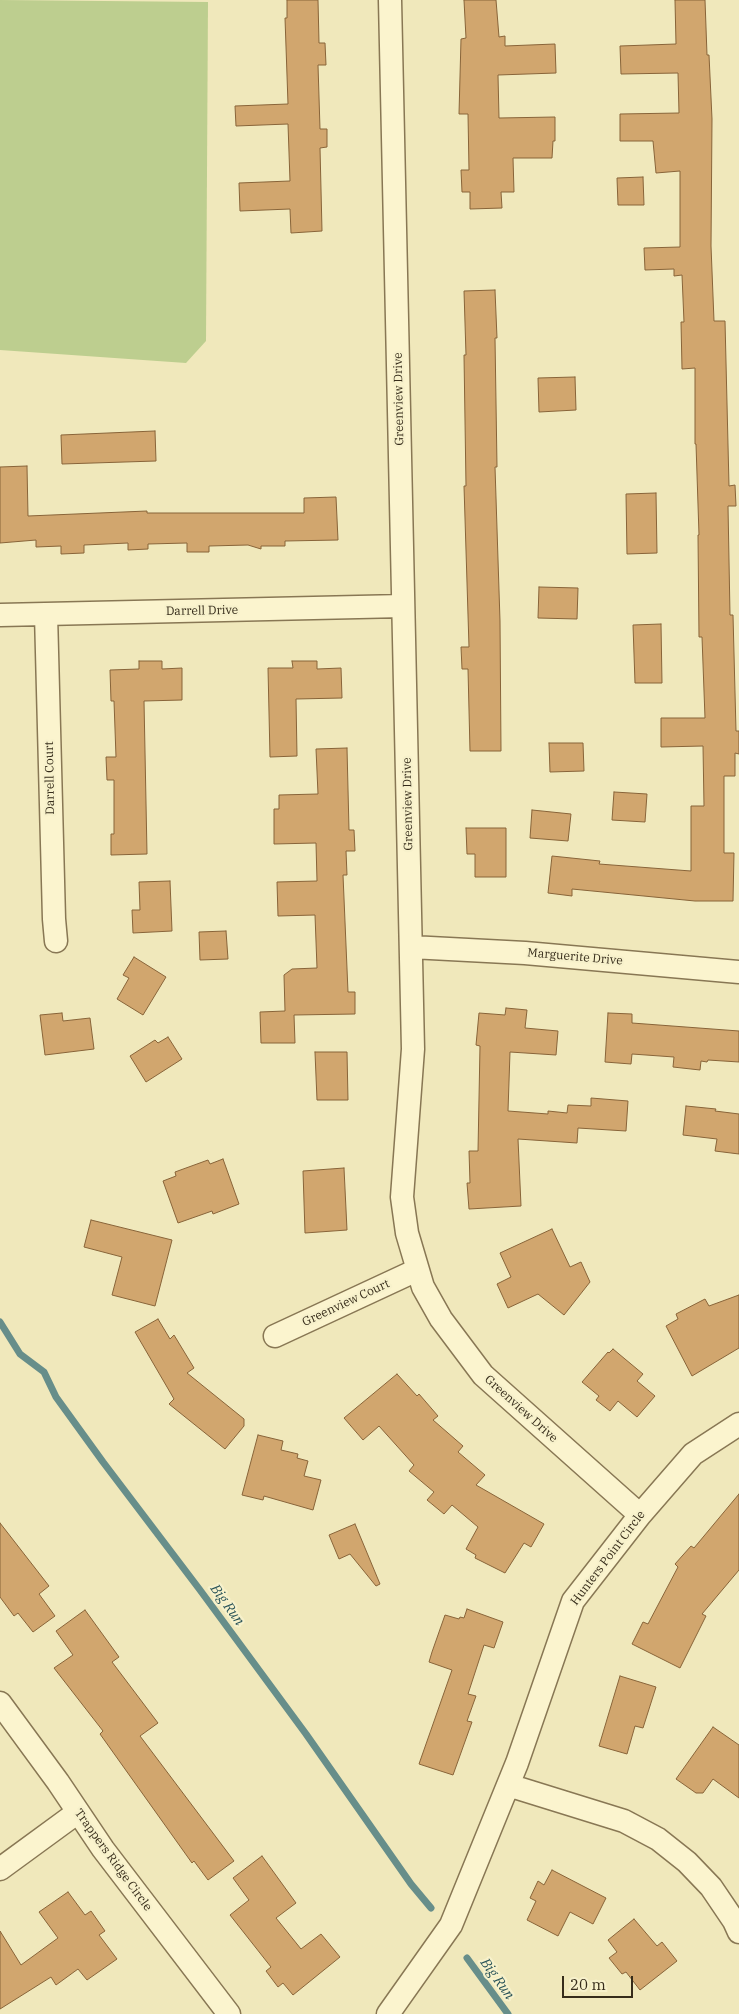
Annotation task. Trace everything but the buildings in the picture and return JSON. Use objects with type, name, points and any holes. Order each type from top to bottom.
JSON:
[{"type":"street","name":"Greenview Drive","points":[[390,0],[411,947],[412,1049],[402,1197],[407,1234],[423,1287],[441,1320],[482,1375],[640,1514]]},
{"type":"street","name":"Darrell Drive","points":[[0,615],[403,606]]},
{"type":"street","name":"Darrell Court","points":[[46,614],[56,941]]},
{"type":"street","name":"Marguerite Drive","points":[[411,947],[525,953],[739,972]]},
{"type":"street","name":"Greenview Court","points":[[275,1336],[417,1270]]},
{"type":"street","name":"Hunters Point Circle","points":[[388,2014],[451,1925],[508,1785],[573,1601],[640,1514],[693,1454],[739,1424]]},
{"type":"street","name":"Trappers Ridge Circle","points":[[0,1703],[78,1812],[102,1849],[229,2014]]},
{"type":"street","points":[[508,1785],[624,1821],[658,1839],[687,1862],[711,1887],[734,1921],[739,1932]]},
{"type":"street","points":[[0,1869],[78,1812]]},
{"type":"green space","points":[[0,0],[208,2],[206,341],[186,363],[0,350]]},
{"type":"waterway","name":"Big Run","points":[[0,1322],[20,1354],[44,1372],[56,1397],[306,1734],[411,1884],[431,1908]]},
{"type":"waterway","name":"Big Run","points":[[467,1958],[508,2014]]}]
